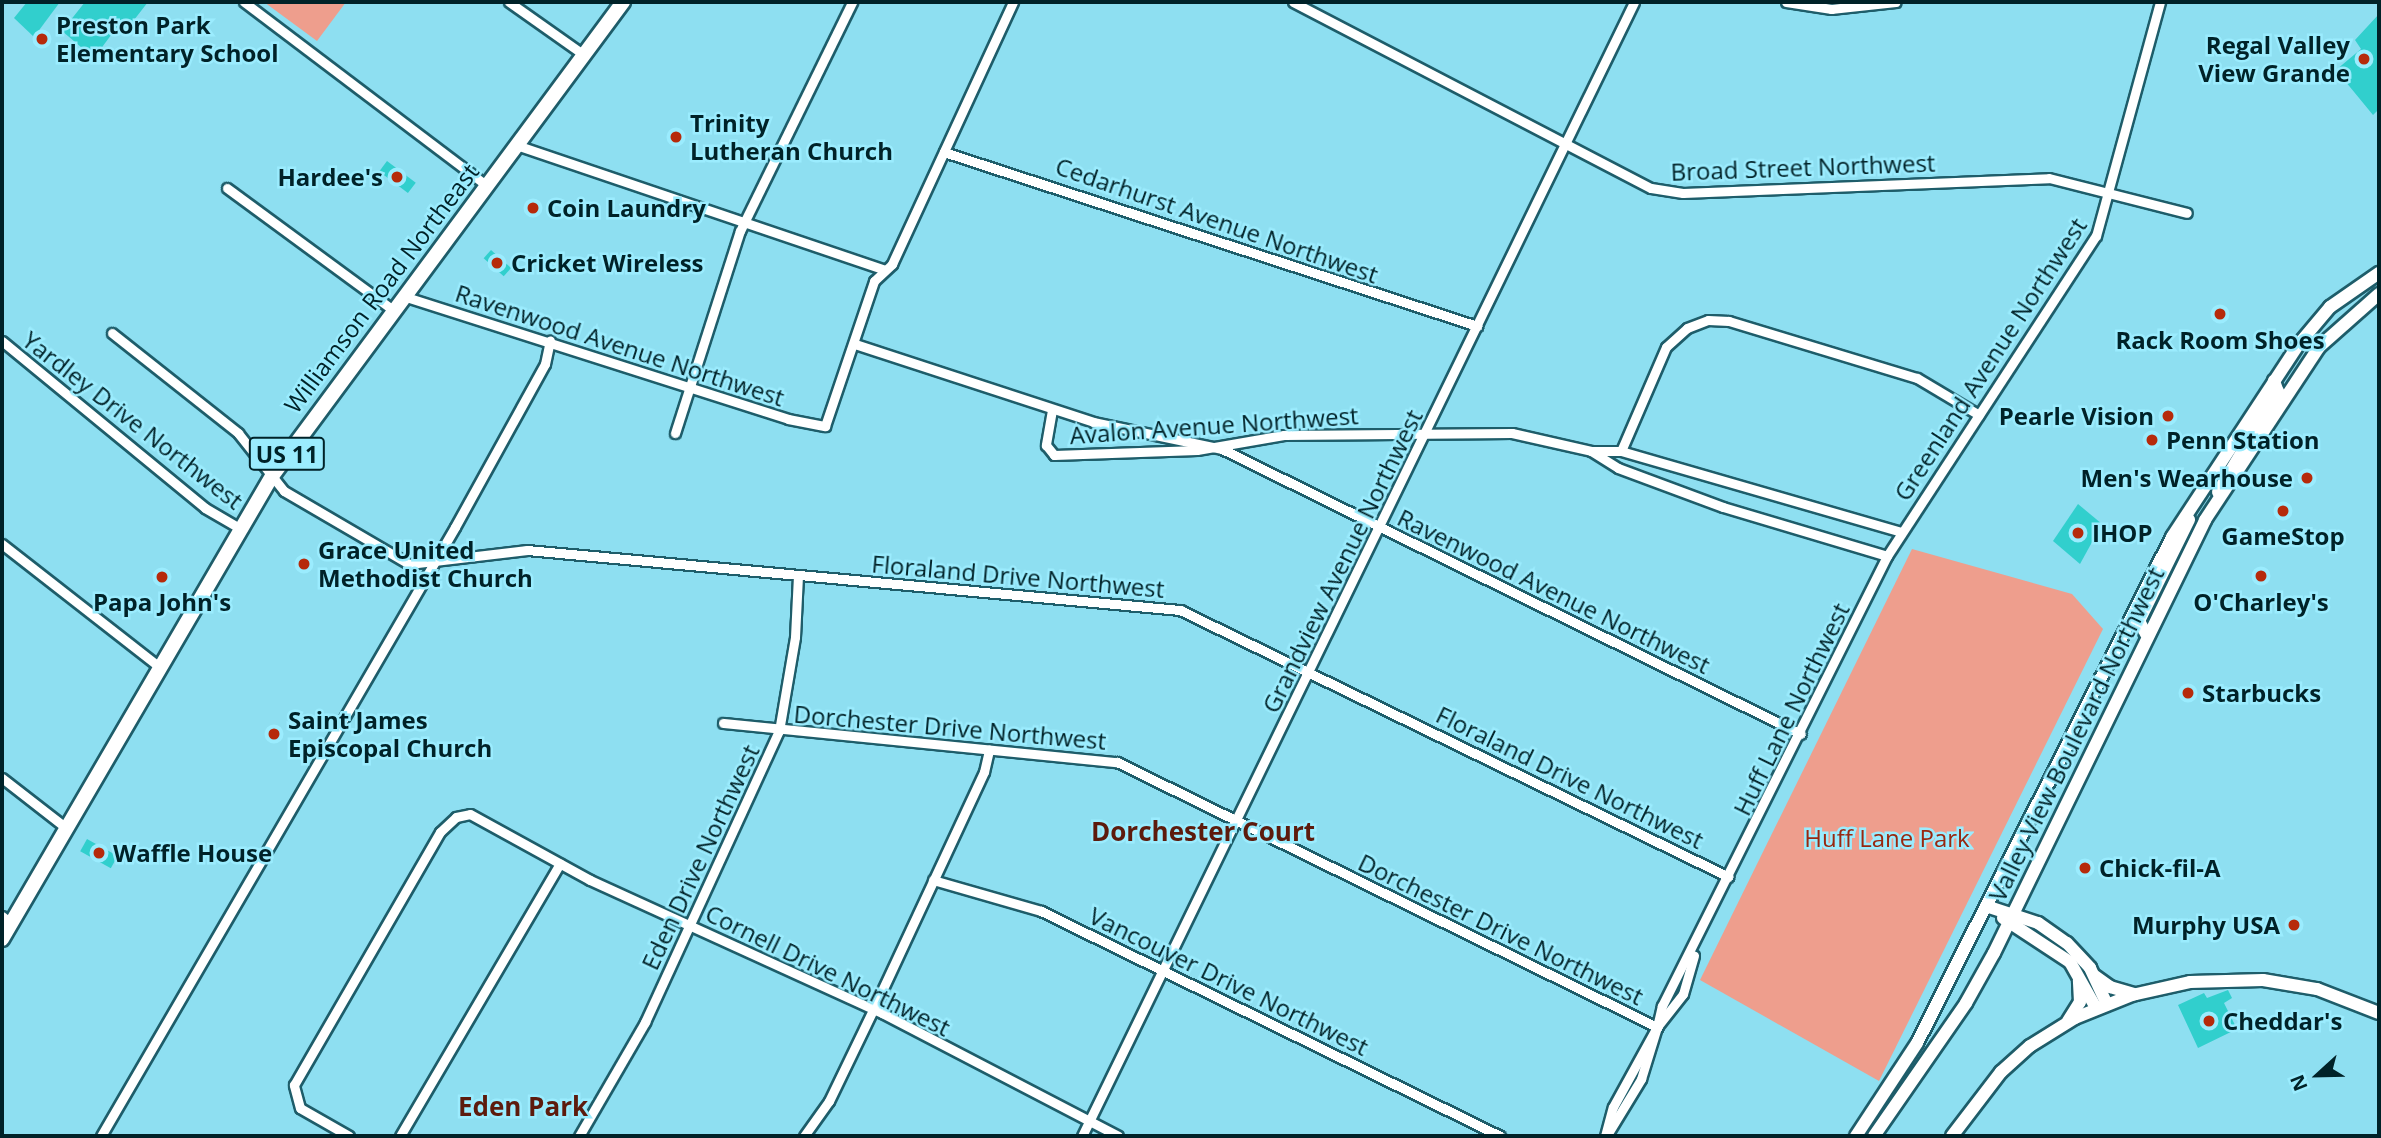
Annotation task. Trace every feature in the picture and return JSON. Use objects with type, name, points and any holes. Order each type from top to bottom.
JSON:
[{"type":"main road","name":"Williamson Road Northeast","points":[[2,939],[6,919],[65,827],[157,665],[272,475],[623,2]]},
{"type":"main road","name":"Valley View Boulevard Northwest","points":[[1856,1136],[1910,1055],[2140,592],[2195,500],[2274,381],[2323,315],[2379,273]]},
{"type":"main road","name":"Valley View Boulevard Northwest","points":[[1873,1136],[1966,1003],[2010,918],[2146,634],[2218,499],[2319,347],[2379,294]]},
{"type":"main road","points":[[2218,499],[2222,477],[2278,392],[2274,381]]},
{"type":"main road","points":[[2146,634],[2139,621],[2195,500]]},
{"type":"main road","points":[[1986,905],[2010,918],[2074,967],[2101,1006]]},
{"type":"main road","points":[[2010,918],[2051,931],[2091,972],[2110,987],[2135,994]]},
{"type":"main road","points":[[2066,1023],[2082,993],[2074,967]]},
{"type":"main road","points":[[2091,972],[2101,1006]]},
{"type":"main road","points":[[1952,1136],[2001,1072],[2066,1023],[2101,1006],[2135,994],[2205,980],[2265,980],[2317,989],[2379,1013]]},
{"type":"main road","points":[[1873,1136],[1912,1065],[1910,1055]]},
{"type":"street","points":[[244,2],[486,185]]},
{"type":"street","points":[[509,2],[583,55]]},
{"type":"street","points":[[674,433],[745,220],[852,2]]},
{"type":"street","points":[[1013,2],[892,264],[883,270],[855,344],[1052,410],[1215,447]]},
{"type":"street","name":"Broad Street Northwest","points":[[1293,2],[1564,147],[1667,192],[2049,178],[2111,190],[2187,213]]},
{"type":"street","name":"Grandview Avenue Northwest","points":[[1082,1136],[1634,2]]},
{"type":"street","points":[[1786,2],[1857,5],[1895,2]]},
{"type":"street","name":"Greenland Avenue Northwest","points":[[1901,533],[2085,256],[2111,190],[2160,2]]},
{"type":"street","points":[[516,145],[745,220],[883,270]]},
{"type":"street","name":"Cedarhurst Avenue Northwest","points":[[944,152],[1477,326]]},
{"type":"street","points":[[227,188],[393,310]]},
{"type":"street","name":"Ravenwood Avenue Northwest","points":[[403,296],[825,426],[855,344]]},
{"type":"street","points":[[1621,451],[1666,347],[1687,328],[1708,320],[1729,321],[1917,378],[1979,415]]},
{"type":"street","name":"Floraland Drive Northwest","points":[[112,333],[238,433],[284,491],[409,564],[434,564],[527,550],[1180,610],[1310,670],[1729,877]]},
{"type":"street","name":"Yardley Drive Northwest","points":[[2,341],[205,508],[240,529]]},
{"type":"street","points":[[102,1136],[434,564],[545,364],[550,341]]},
{"type":"street","name":"Avalon Avenue Northwest","points":[[1052,410],[1046,445],[1054,455],[1215,447],[1284,435],[1522,434],[1591,451],[1621,451],[1901,533]]},
{"type":"street","name":"Ravenwood Avenue Northwest","points":[[1215,447],[1801,734]]},
{"type":"street","name":"Avalon Avenue Northwest","points":[[1591,451],[1618,468],[1723,507],[1887,556]]},
{"type":"street","name":"Huff Lane Northwest","points":[[1606,1136],[1613,1107],[1657,1027],[1662,1006],[1698,940],[1887,556],[1901,533]]},
{"type":"street","points":[[2,544],[157,665]]},
{"type":"street","name":"Eden Drive Northwest","points":[[579,1136],[645,1022],[779,731],[791,672],[798,575]]},
{"type":"street","name":"Dorchester Drive Northwest","points":[[723,723],[779,731],[1116,762],[1657,1027]]},
{"type":"street","points":[[804,1136],[829,1101],[873,1010],[984,772],[989,750]]},
{"type":"street","points":[[2,778],[65,827]]},
{"type":"street","name":"Cornell Drive Northwest","points":[[349,1136],[296,1102],[294,1085],[447,824],[470,814],[560,863],[873,1010],[1118,1136]]},
{"type":"street","points":[[400,1136],[560,863]]},
{"type":"street","name":"Vancouver Drive Northwest","points":[[933,880],[1041,911],[1500,1136]]},
{"type":"green space","points":[[264,2],[346,2],[317,41]]},
{"type":"green space","name":"Huff Lane Park","points":[[1912,549],[2072,594],[2103,629],[1879,1081],[1700,980]]},
{"type":"building","points":[[27,2],[60,2],[34,37],[14,18]]},
{"type":"building","points":[[85,2],[148,2],[127,29],[120,23],[94,58],[62,31]]},
{"type":"building","name":"Regal Valley View Grande","points":[[2379,14],[2379,109],[2373,115],[2336,70],[2361,49],[2355,40]]},
{"type":"building","name":"Hardee's","points":[[387,161],[416,183],[408,193],[379,171]]},
{"type":"building","name":"Cricket Wireless","points":[[491,250],[511,268],[504,276],[484,258]]},
{"type":"building","name":"IHOP","points":[[2078,504],[2102,524],[2080,564],[2053,541]]},
{"type":"building","name":"Waffle House","points":[[87,839],[118,856],[111,868],[80,851]]},
{"type":"building","name":"Cheddar's","points":[[2228,990],[2232,998],[2224,1003],[2237,1029],[2198,1048],[2178,1005],[2204,993],[2207,998]]},
{"type":"place","name":"Preston Park Elementary School","points":[[42,39]]},
{"type":"place","name":"Regal Valley View Grande","points":[[2364,59]]},
{"type":"place","name":"Trinity Lutheran Church","points":[[676,137]]},
{"type":"place","name":"Hardee's","points":[[397,177]]},
{"type":"place","name":"Coin Laundry","points":[[533,208]]},
{"type":"place","name":"Cricket Wireless","points":[[497,263]]},
{"type":"place","name":"Rack Room Shoes","points":[[2220,314]]},
{"type":"place","name":"Pearle Vision","points":[[2168,416]]},
{"type":"place","name":"Penn Station","points":[[2152,440]]},
{"type":"place","name":"Men's Wearhouse","points":[[2307,478]]},
{"type":"place","name":"GameStop","points":[[2283,511]]},
{"type":"place","name":"IHOP","points":[[2078,533]]},
{"type":"place","name":"Grace United Methodist Church","points":[[304,564]]},
{"type":"place","name":"O'Charley's","points":[[2261,576]]},
{"type":"place","name":"Papa John's","points":[[162,577]]},
{"type":"place","name":"Starbucks","points":[[2188,693]]},
{"type":"place","name":"Saint James Episcopal Church","points":[[274,734]]},
{"type":"place","name":"Waffle House","points":[[99,853]]},
{"type":"place","name":"Chick-fil-A","points":[[2085,868]]},
{"type":"place","name":"Murphy USA","points":[[2294,925]]},
{"type":"place","name":"Cheddar's","points":[[2209,1021]]},
{"type":"district","name":"Dorchester Court","points":[[1203,832]]},
{"type":"district","name":"Eden Park","points":[[523,1107]]}]
